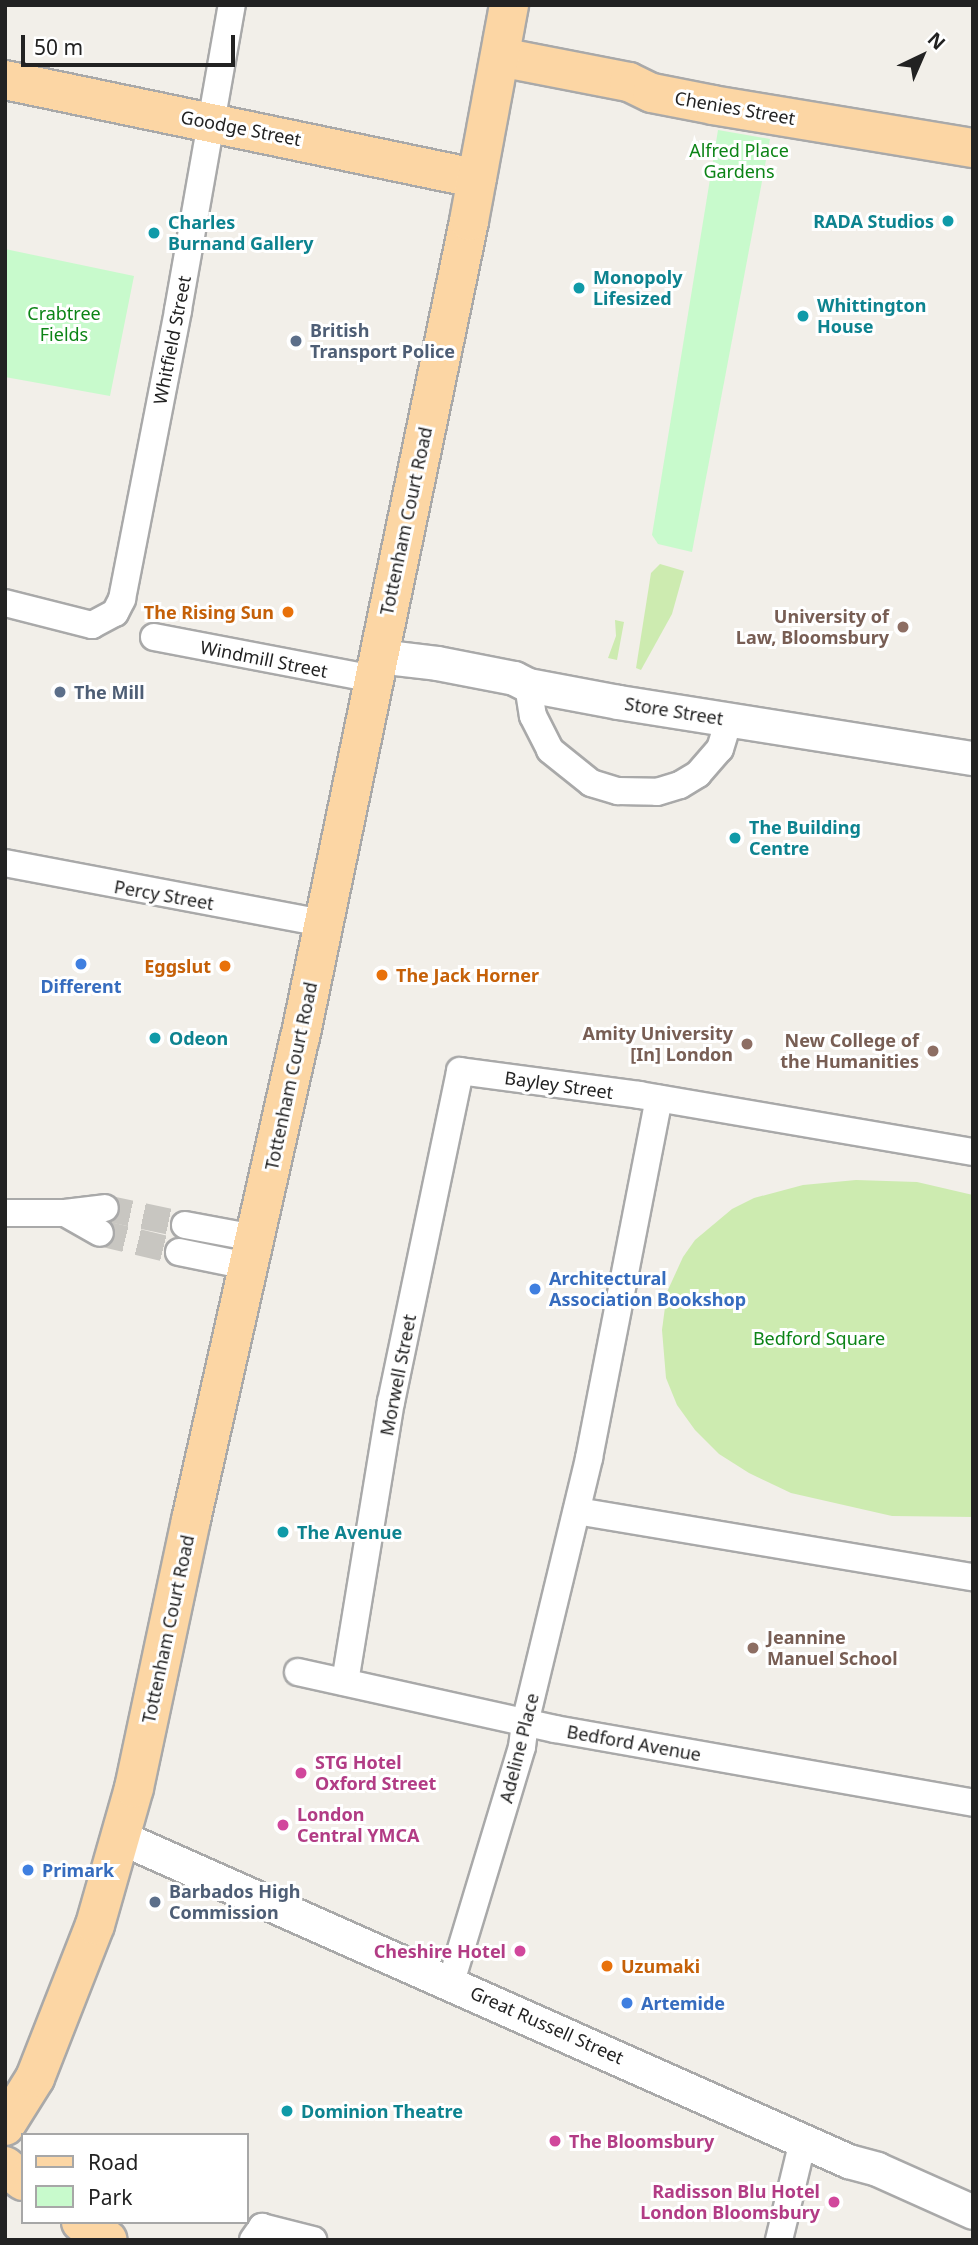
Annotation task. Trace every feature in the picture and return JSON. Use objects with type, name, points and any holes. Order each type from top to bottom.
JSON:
[{"type":"main road","name":"Tottenham Court Road","points":[[5,2126],[35,2078],[95,1925],[122,1838],[324,923],[477,179],[509,5]]},
{"type":"main road","name":"Chenies Street","points":[[500,57],[629,82],[652,93],[713,105],[973,148]]},
{"type":"main road","name":"Goodge Street","points":[[5,80],[477,179]]},
{"type":"main road","points":[[5,2166],[21,2179]]},
{"type":"main road","points":[[83,2224],[108,2240]]},
{"type":"street","name":"Whitfield Street","points":[[5,603],[92,625],[115,613],[122,599],[232,5]]},
{"type":"street","name":"Windmill Street","points":[[154,637],[376,667]]},
{"type":"street","name":"Store Street","points":[[376,667],[437,663],[514,678],[528,685],[973,758]]},
{"type":"street","points":[[528,685],[533,716],[550,750],[591,783],[618,791],[657,792],[680,785],[698,774],[720,750],[729,720]]},
{"type":"street","name":"Percy Street","points":[[5,863],[324,923]]},
{"type":"street","name":"Bayley Street","points":[[460,1071],[659,1099]]},
{"type":"street","name":"Morwell Street","points":[[345,1682],[391,1402],[460,1071]]},
{"type":"street","points":[[973,1153],[659,1099],[578,1511],[973,1577]]},
{"type":"street","points":[[5,1213],[65,1213],[105,1208]]},
{"type":"street","points":[[65,1213],[100,1233]]},
{"type":"street","points":[[185,1225],[251,1252]]},
{"type":"street","points":[[179,1252],[251,1252]]},
{"type":"street","name":"Adeline Place","points":[[451,1982],[522,1746],[525,1723],[578,1511]]},
{"type":"street","name":"Bedford Avenue","points":[[298,1672],[525,1723],[973,1803]]},
{"type":"street","name":"Great Russell Street","points":[[122,1838],[451,1982],[848,2161],[877,2169],[973,2212]]},
{"type":"street","points":[[779,2240],[803,2141]]},
{"type":"street","points":[[253,2240],[262,2227],[313,2240]]},
{"type":"green space","name":"Alfred Place Gardens","points":[[718,130],[770,139],[692,552],[658,544],[652,535]]},
{"type":"green space","name":"Crabtree Fields","points":[[5,249],[134,276],[110,396],[5,377]]},
{"type":"green space","points":[[660,564],[684,571],[672,614],[641,670],[636,668],[651,573]]},
{"type":"green space","points":[[615,620],[624,622],[617,660],[608,658],[616,636]]},
{"type":"green space","name":"Bedford Square","points":[[856,1180],[917,1182],[973,1195],[973,1517],[892,1516],[791,1493],[749,1473],[719,1454],[695,1430],[677,1405],[666,1378],[662,1330],[667,1292],[683,1257],[695,1240],[732,1209],[754,1198],[803,1185]]},
{"type":"tunnel","points":[[105,1208],[185,1225]]},
{"type":"tunnel","points":[[100,1233],[179,1252]]},
{"type":"place","name":"RADA Studios","points":[[948,221]]},
{"type":"place","name":"Charles Burnand Gallery","points":[[154,233]]},
{"type":"place","name":"Monopoly Lifesized","points":[[579,288]]},
{"type":"place","name":"Whittington House","points":[[803,316]]},
{"type":"place","name":"British Transport Police","points":[[296,341]]},
{"type":"place","name":"The Rising Sun","points":[[288,612]]},
{"type":"place","name":"University of Law, Bloomsbury","points":[[903,627]]},
{"type":"place","name":"The Mill","points":[[60,692]]},
{"type":"place","name":"The Building Centre","points":[[735,838]]},
{"type":"place","name":"Different","points":[[81,964]]},
{"type":"place","name":"Eggslut","points":[[225,966]]},
{"type":"place","name":"The Jack Horner","points":[[382,975]]},
{"type":"place","name":"Odeon","points":[[155,1038]]},
{"type":"place","name":"Amity University [In] London","points":[[747,1044]]},
{"type":"place","name":"New College of the Humanities","points":[[933,1051]]},
{"type":"place","name":"Architectural Association Bookshop","points":[[535,1289]]},
{"type":"place","name":"The Avenue","points":[[283,1532]]},
{"type":"place","name":"Jeannine Manuel School","points":[[753,1648]]},
{"type":"place","name":"STG Hotel Oxford Street","points":[[301,1773]]},
{"type":"place","name":"London Central YMCA","points":[[283,1825]]},
{"type":"place","name":"Primark","points":[[28,1870]]},
{"type":"place","name":"Barbados High Commission","points":[[155,1902]]},
{"type":"place","name":"Cheshire Hotel","points":[[520,1951]]},
{"type":"place","name":"Uzumaki","points":[[607,1966]]},
{"type":"place","name":"Artemide","points":[[627,2003]]},
{"type":"place","name":"Dominion Theatre","points":[[287,2111]]},
{"type":"place","name":"The Bloomsbury","points":[[555,2141]]},
{"type":"place","name":"Radisson Blu Hotel London Bloomsbury","points":[[834,2202]]}]
